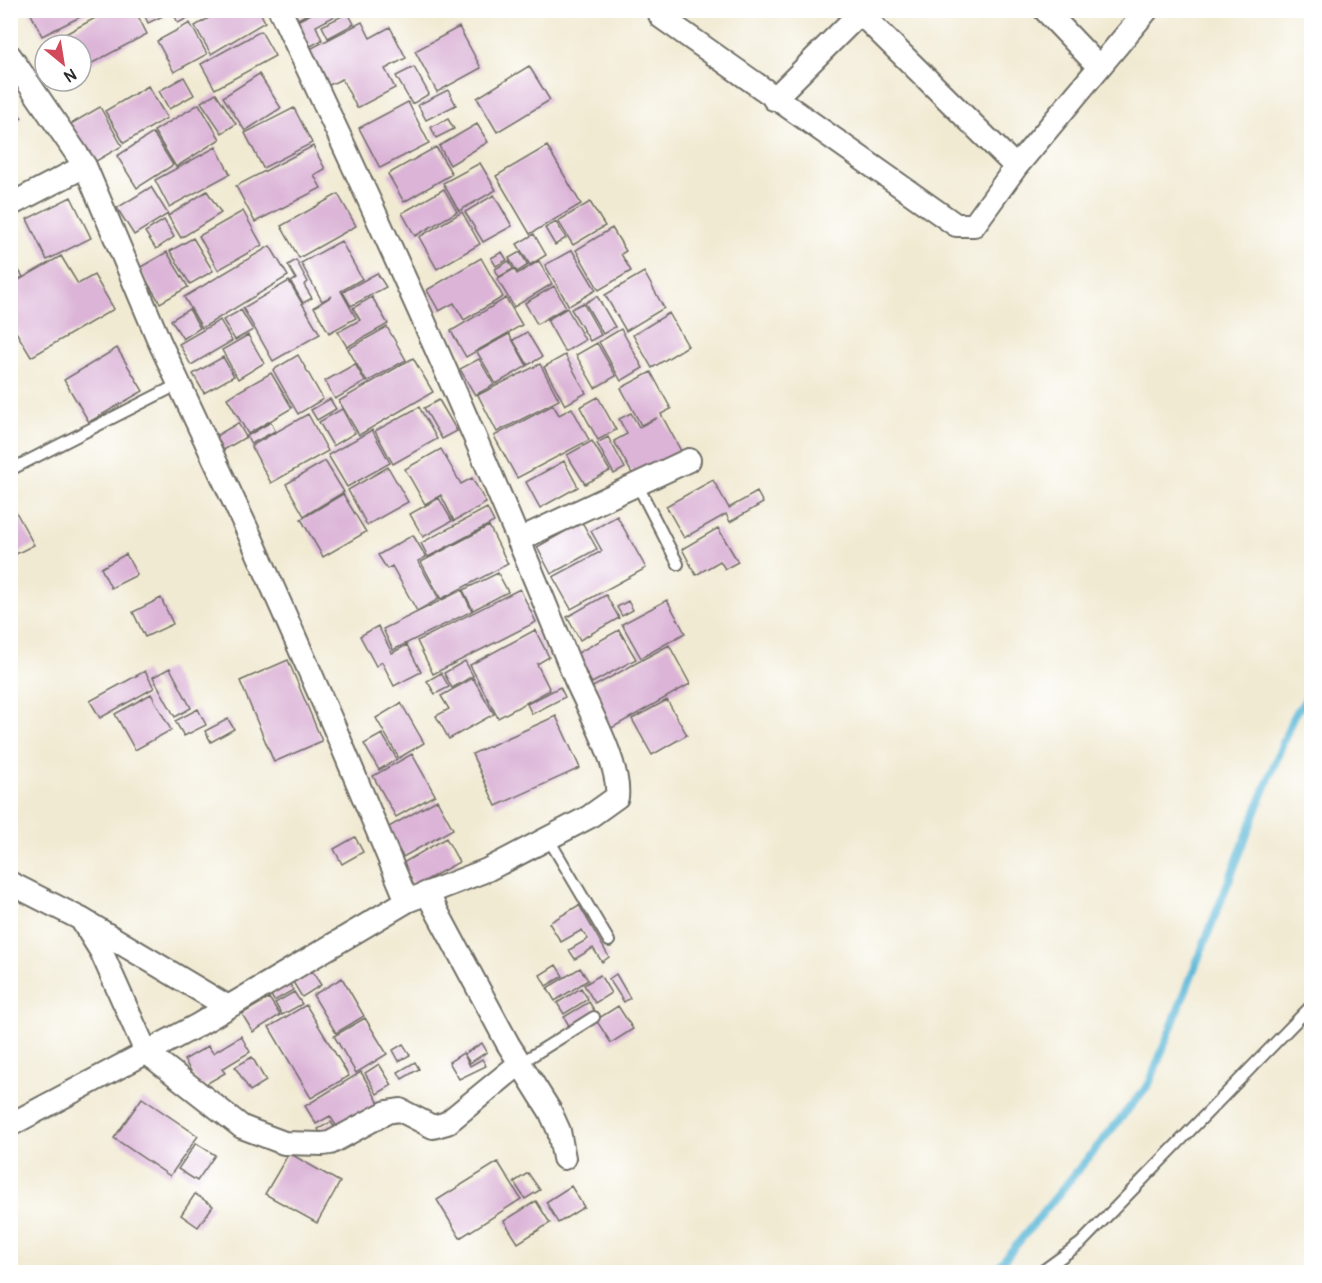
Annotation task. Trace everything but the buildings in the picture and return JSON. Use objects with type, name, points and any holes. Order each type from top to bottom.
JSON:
[{"type":"street","points":[[10,1125],[228,1007],[417,897],[487,870],[589,817],[617,797],[618,788],[607,751],[518,540],[367,194],[280,10]]},
{"type":"street","points":[[1045,10],[1098,66]]},
{"type":"street","points":[[662,13],[774,99],[956,225],[974,225],[1016,167],[1147,10]]},
{"type":"street","points":[[774,99],[861,12],[1016,167]]},
{"type":"street","points":[[10,56],[86,166],[179,384],[417,897],[550,1111],[559,1131],[564,1158]]},
{"type":"street","points":[[10,205],[86,166]]},
{"type":"street","points":[[518,540],[689,460]]},
{"type":"street","points":[[10,883],[81,919],[228,1007]]},
{"type":"street","points":[[81,919],[102,951],[146,1052],[243,1127],[284,1143],[330,1143],[387,1112],[400,1110],[433,1127],[447,1123],[519,1064]]},
{"type":"lane","points":[[10,470],[179,384]]},
{"type":"lane","points":[[637,484],[678,564]]},
{"type":"lane","points":[[548,838],[609,941]]},
{"type":"lane","points":[[1041,1272],[1081,1244],[1311,1005]]},
{"type":"lane","points":[[519,1064],[594,1017]]},
{"type":"waterway","points":[[994,1272],[1149,1084],[1293,717],[1312,691]]}]
